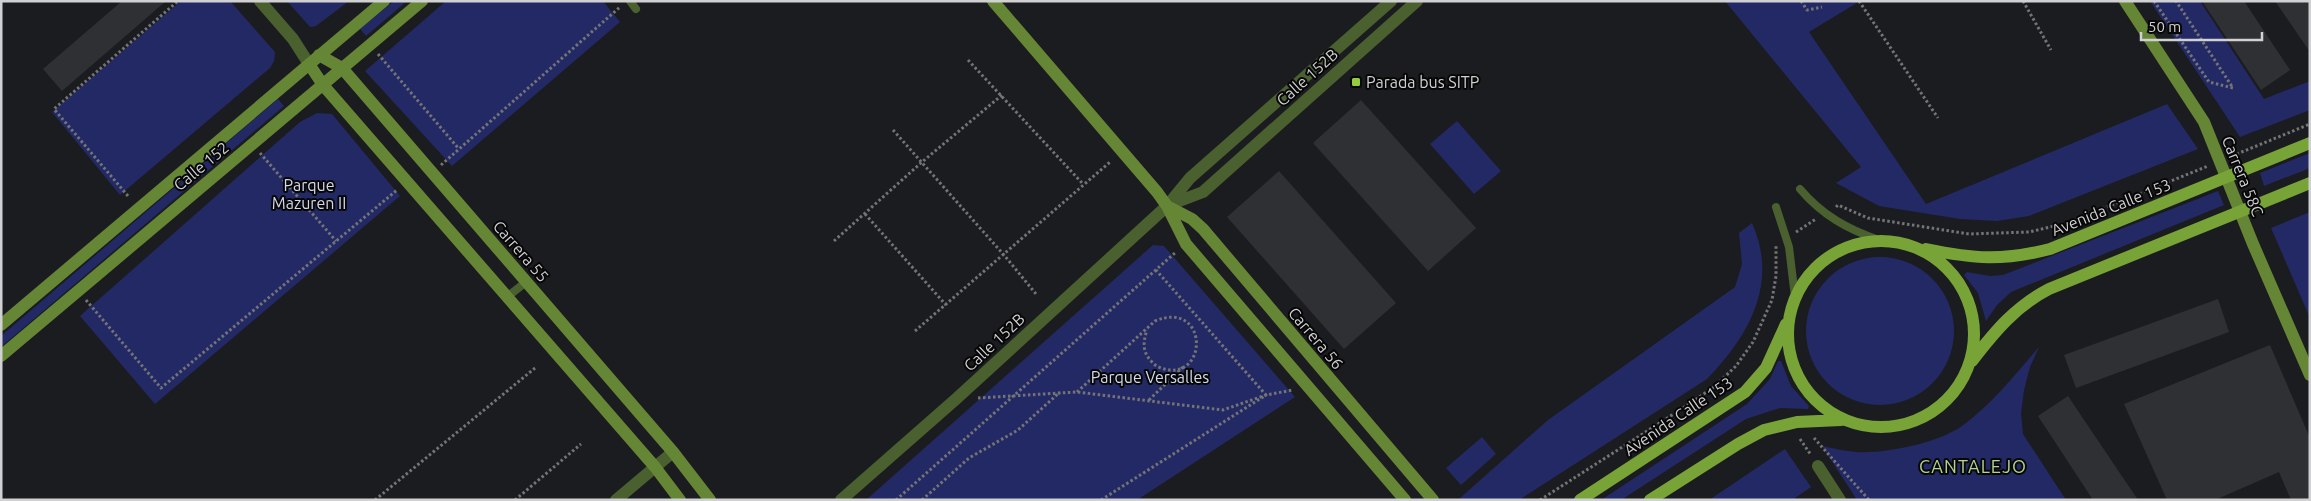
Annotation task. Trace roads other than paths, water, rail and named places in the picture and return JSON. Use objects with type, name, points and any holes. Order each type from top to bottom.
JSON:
[{"type":"main road","name":"Avenida Calle 153","points":[[1916,248],[1980,258],[2010,258],[2050,250],[2310,143]]},
{"type":"main road","points":[[1650,500],[1738,444],[1764,430],[1797,422],[1844,420],[1873,427],[1903,424],[1918,420],[1937,408],[1953,393],[1968,367],[2004,322],[2034,297],[2049,289],[2310,183]]},
{"type":"main road","points":[[1844,420],[1818,404],[1798,378],[1788,347],[1789,314],[1795,297],[1806,278],[1820,263],[1838,251],[1879,240],[1916,248],[1935,257],[1950,271],[1962,287],[1970,306],[1974,333],[1968,367]]},
{"type":"main road","name":"Avenida Calle 153","points":[[1580,500],[1745,392],[1766,368],[1789,314]]},
{"type":"street","name":"Carrera 55","points":[[260,1],[293,39],[323,85],[654,467],[680,500]]},
{"type":"street","name":"Calle 152","points":[[1,326],[384,1]]},
{"type":"street","name":"Calle 152","points":[[1,356],[422,1]]},
{"type":"street","name":"Carrera 56","points":[[993,1],[1167,206],[1186,244],[1405,500]]},
{"type":"street","name":"Calle 152B","points":[[842,500],[956,399],[1167,206],[1190,178],[1391,1]]},
{"type":"street","name":"Calle 152B","points":[[1167,206],[1203,192],[1417,1]]},
{"type":"street","name":"Carrera 58C","points":[[2125,1],[2204,122],[2310,375]]},
{"type":"street","name":"Carrera 55","points":[[293,39],[342,68],[673,452],[710,500]]},
{"type":"street","name":"Carrera 56","points":[[1167,206],[1192,218],[1203,229],[1433,500]]},
{"type":"street","points":[[616,500],[673,452]]},
{"type":"street","points":[[1818,466],[1840,500]]},
{"type":"lane","points":[[628,1],[636,9]]},
{"type":"lane","points":[[1800,189],[1825,214],[1842,225],[1879,240]]},
{"type":"lane","points":[[1776,207],[1789,247],[1795,297]]},
{"type":"lane","points":[[507,297],[526,282]]},
{"type":"place","name":"Parada bus SITP","points":[[1356,82]]},
{"type":"district","name":"CANTALEJO","points":[[1973,467]]},
{"type":"park label","name":"Parque Mazuren II","points":[[309,194]]},
{"type":"park label","name":"Parque Versalles","points":[[1150,377]]}]
